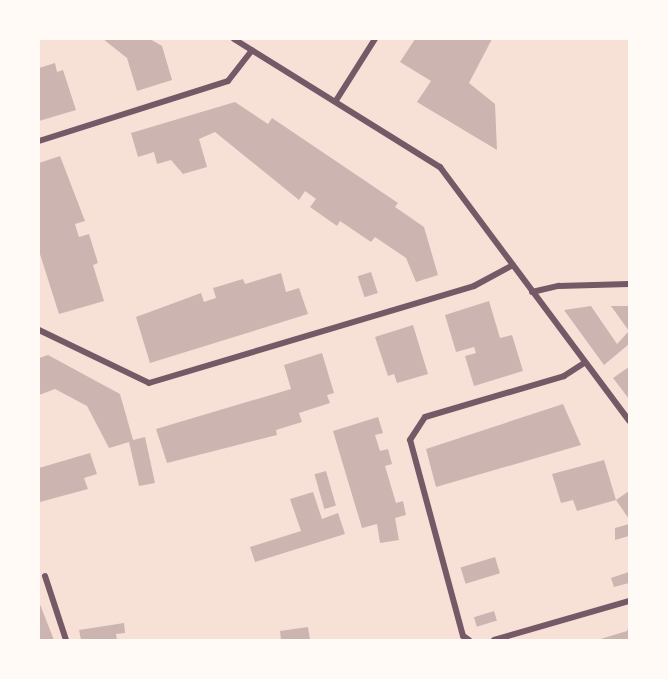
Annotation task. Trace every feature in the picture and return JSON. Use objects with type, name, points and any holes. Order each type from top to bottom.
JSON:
[{"type":"street","points":[[234,39],[336,99],[440,167],[629,422]]},
{"type":"street","points":[[336,99],[375,39]]},
{"type":"street","points":[[39,141],[228,81],[252,50]]},
{"type":"street","points":[[39,330],[149,383],[474,286],[513,265]]},
{"type":"street","points":[[532,292],[559,286],[629,284]]},
{"type":"street","points":[[469,640],[463,636],[410,440],[425,417],[564,376],[584,363]]},
{"type":"street","points":[[45,576],[66,640]]},
{"type":"street","points":[[494,640],[629,601]]},
{"type":"building","points":[[103,39],[150,39],[162,46],[172,80],[137,91],[127,58]]},
{"type":"building","points":[[415,39],[492,39],[469,83],[495,104],[497,150],[417,102],[431,81],[400,62]]},
{"type":"building","points":[[55,63],[57,72],[63,70],[76,110],[39,121],[39,68]]},
{"type":"building","points":[[235,102],[268,124],[272,118],[398,203],[395,207],[424,227],[438,275],[416,282],[406,258],[375,237],[371,242],[340,221],[337,226],[310,207],[316,199],[305,191],[299,200],[215,132],[199,139],[207,167],[183,174],[171,160],[157,164],[154,152],[138,157],[131,133]]},
{"type":"building","points":[[60,156],[85,221],[75,224],[79,237],[89,234],[98,263],[93,265],[104,301],[59,314],[39,251],[39,163]]},
{"type":"building","points":[[371,272],[378,293],[364,297],[358,276]]},
{"type":"building","points":[[281,273],[286,292],[299,288],[308,314],[150,363],[136,317],[201,293],[204,302],[216,298],[213,288],[243,279],[245,284]]},
{"type":"building","points":[[489,301],[500,338],[512,335],[523,371],[474,386],[465,356],[476,353],[474,347],[456,352],[445,315]]},
{"type":"building","points":[[591,306],[617,344],[629,331],[629,344],[604,365],[564,310]]},
{"type":"building","points":[[611,306],[629,306],[629,331]]},
{"type":"building","points":[[413,325],[428,374],[397,383],[394,374],[388,376],[375,337]]},
{"type":"building","points":[[322,353],[334,393],[327,395],[330,403],[299,413],[302,422],[276,430],[277,435],[167,463],[156,429],[291,389],[284,365]]},
{"type":"building","points":[[48,355],[120,394],[133,440],[145,437],[155,483],[139,486],[129,442],[109,448],[87,406],[55,389],[39,395],[39,358]]},
{"type":"building","points":[[629,367],[629,399],[613,378]]},
{"type":"building","points":[[563,404],[581,445],[436,487],[426,449]]},
{"type":"building","points":[[378,417],[383,433],[375,435],[380,451],[388,449],[392,464],[385,466],[396,503],[403,501],[406,515],[395,518],[399,540],[380,543],[377,524],[362,528],[333,431]]},
{"type":"building","points":[[90,453],[97,474],[84,478],[88,489],[40,502],[39,468]]},
{"type":"building","points":[[604,460],[616,500],[577,511],[573,500],[561,503],[552,474]]},
{"type":"building","points":[[326,471],[336,506],[324,509],[314,474]]},
{"type":"building","points":[[629,491],[629,519],[616,500]]},
{"type":"building","points":[[313,492],[322,519],[338,513],[345,534],[255,562],[250,547],[301,531],[290,499]]},
{"type":"building","points":[[629,524],[629,536],[615,540],[615,528]]},
{"type":"building","points":[[495,557],[500,573],[466,584],[461,568]]},
{"type":"building","points":[[629,572],[629,583],[614,587],[611,578]]},
{"type":"building","points":[[39,602],[54,640],[39,640]]},
{"type":"building","points":[[494,611],[497,621],[477,627],[474,617]]},
{"type":"building","points":[[124,623],[125,633],[116,634],[117,640],[81,640],[79,630]]},
{"type":"building","points":[[629,626],[629,640],[597,640],[627,631]]},
{"type":"building","points":[[308,627],[310,640],[281,640],[280,631]]}]
